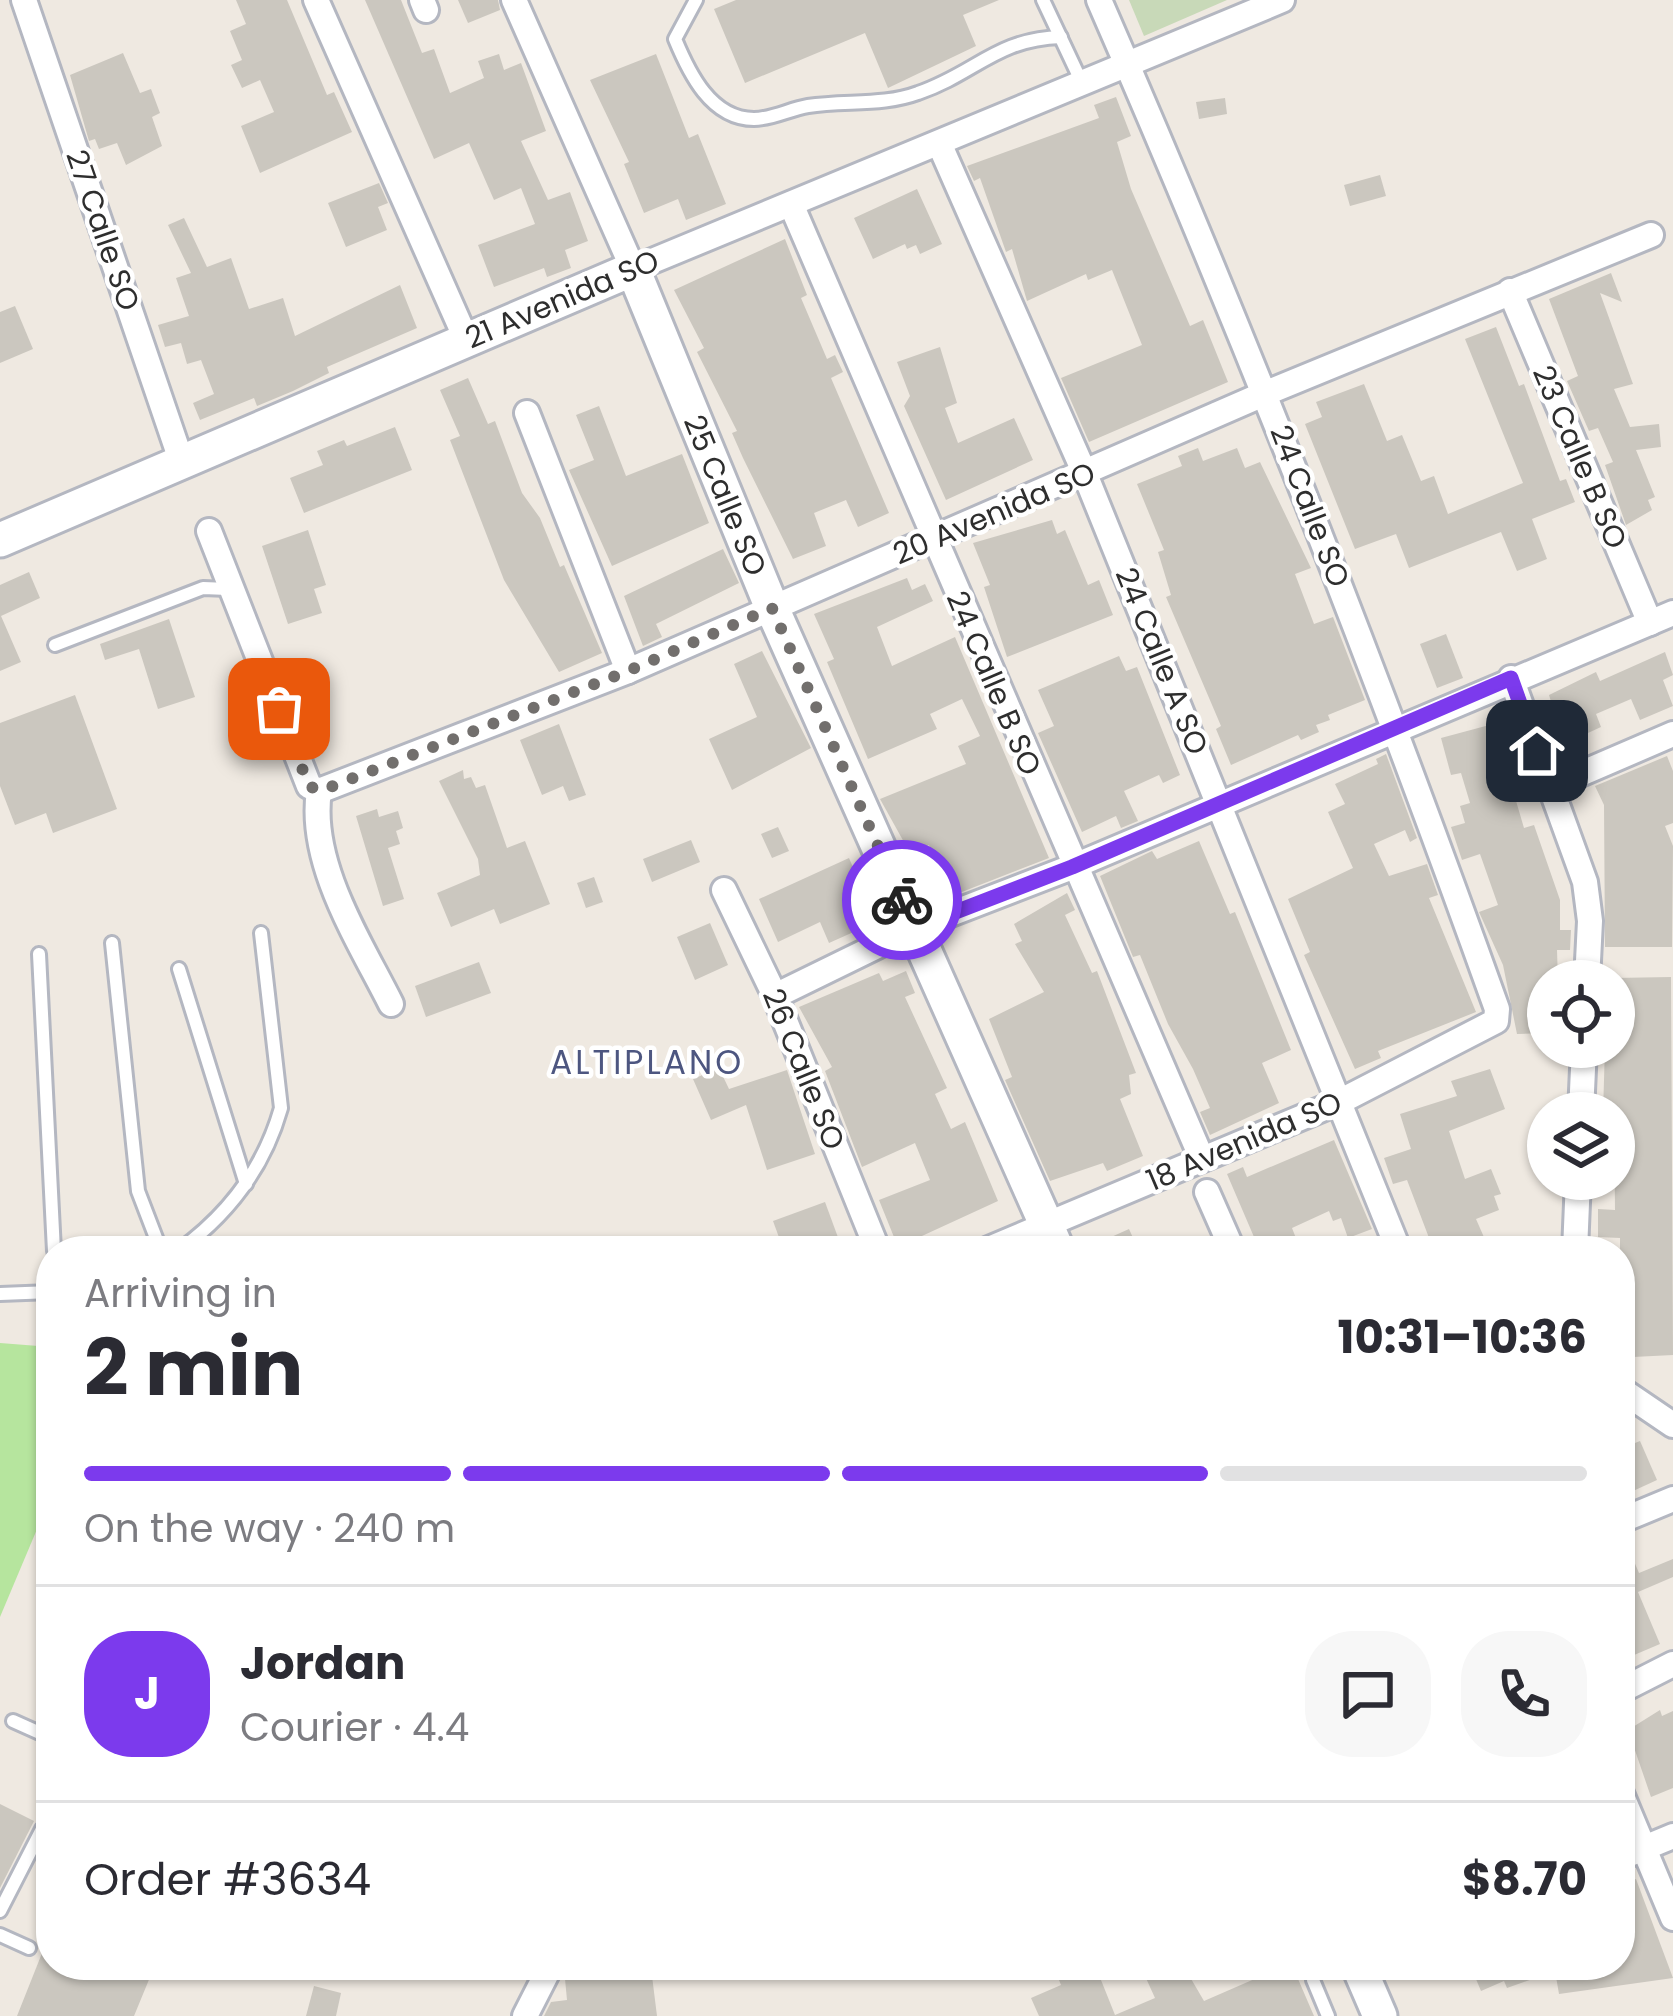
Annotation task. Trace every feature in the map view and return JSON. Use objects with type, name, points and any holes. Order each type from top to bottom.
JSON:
[{"type":"street","name":"27 Calle SO","points":[[24,0],[181,460]]},
{"type":"street","points":[[316,0],[466,338]]},
{"type":"street","name":"25 Calle SO","points":[[514,0],[633,269],[772,608],[1051,1236]]},
{"type":"street","name":"24 Calle SO","points":[[1099,0],[1266,392],[1396,726],[1497,1009],[1496,1021]]},
{"type":"street","name":"21 Avenida SO","points":[[0,540],[466,338],[1282,0]]},
{"type":"street","name":"24 Calle A SO","points":[[939,142],[1085,474],[1393,1236]]},
{"type":"street","name":"24 Calle B SO","points":[[791,204],[1072,867],[1202,1159]]},
{"type":"street","name":"20 Avenida SO","points":[[327,789],[628,671],[1266,392],[1651,235]]},
{"type":"street","name":"23 Calle B SO","points":[[1510,291],[1662,618]]},
{"type":"street","points":[[527,413],[628,671]]},
{"type":"street","points":[[209,531],[309,786],[327,789],[322,840],[344,911],[391,1004]]},
{"type":"street","points":[[775,996],[914,928],[1072,867],[1396,726],[1662,618]]},
{"type":"street","points":[[1511,678],[1585,882],[1588,960]]},
{"type":"street","points":[[1550,787],[1673,734]]},
{"type":"street","name":"26 Calle SO","points":[[724,890],[775,996],[872,1236]]},
{"type":"street","name":"18 Avenida SO","points":[[1056,1236],[1202,1159],[1341,1101],[1496,1021]]},
{"type":"street","points":[[1207,1192],[1226,1236]]},
{"type":"street","points":[[1576,1236],[1577,1200]]},
{"type":"street","points":[[1635,1399],[1673,1425]]},
{"type":"street","points":[[1635,1515],[1673,1499]]},
{"type":"street","points":[[1635,1683],[1673,1664]]},
{"type":"street","points":[[1635,1824],[1673,1918]]},
{"type":"street","points":[[1635,1852],[1673,1836]]},
{"type":"street","points":[[525,2016],[543,1980]]},
{"type":"street","points":[[1364,1980],[1380,2016]]},
{"type":"lane","points":[[696,0],[675,39],[694,82],[735,117],[759,119],[848,100],[890,102],[966,73],[1004,45],[1061,37]]},
{"type":"lane","points":[[1043,0],[1082,83]]},
{"type":"lane","points":[[56,645],[203,588],[220,585],[235,593]]},
{"type":"lane","points":[[198,1236],[217,1222],[246,1184],[273,1136],[281,1108],[261,933]]},
{"type":"lane","points":[[112,943],[138,1192],[155,1236]]},
{"type":"lane","points":[[39,954],[53,1236]]},
{"type":"lane","points":[[179,969],[246,1184]]},
{"type":"lane","points":[[0,1294],[36,1293]]},
{"type":"lane","points":[[13,1721],[36,1731]]},
{"type":"lane","points":[[0,1911],[36,1841]]},
{"type":"lane","points":[[0,1935],[29,1948]]},
{"type":"lane","points":[[1313,1980],[1328,2016]]},
{"type":"green space","points":[[1129,0],[1227,0],[1144,36]]},
{"type":"green space","points":[[0,1343],[36,1346],[36,1532],[0,1617]]},
{"type":"building","points":[[236,0],[287,0],[327,95],[334,92],[352,132],[260,173],[241,126],[274,112],[260,80],[242,88],[231,65],[242,60],[230,31],[246,24]]},
{"type":"building","points":[[365,0],[401,0],[422,53],[434,49],[450,93],[484,78],[478,61],[499,54],[504,70],[521,63],[546,131],[521,141],[548,200],[570,192],[588,241],[565,250],[571,268],[547,277],[544,268],[494,287],[478,245],[535,224],[521,188],[494,200],[469,143],[434,159]]},
{"type":"building","points":[[458,0],[498,0],[500,10],[468,23]]},
{"type":"building","points":[[736,0],[999,0],[963,15],[976,46],[888,88],[865,33],[745,83],[714,9]]},
{"type":"building","points":[[123,53],[140,93],[151,89],[160,113],[152,117],[162,146],[126,165],[117,143],[99,149],[95,139],[89,141],[70,75]]},
{"type":"building","points":[[656,54],[689,138],[698,134],[726,204],[686,220],[678,199],[644,213],[624,164],[629,162],[590,80]]},
{"type":"building","points":[[1116,97],[1131,136],[1117,142],[1131,189],[1190,326],[1203,320],[1228,382],[1089,442],[1061,378],[1142,345],[1112,270],[1088,280],[1086,274],[1027,301],[1012,249],[1006,252],[980,178],[974,181],[967,166],[1099,118],[1094,105]]},
{"type":"building","points":[[1225,98],[1227,114],[1199,119],[1196,102]]},
{"type":"building","points":[[1380,175],[1386,196],[1350,206],[1344,185]]},
{"type":"building","points":[[379,183],[388,203],[378,207],[387,230],[346,247],[328,203]]},
{"type":"building","points":[[917,189],[942,244],[920,254],[916,245],[907,249],[905,244],[873,259],[854,218]]},
{"type":"building","points":[[184,218],[207,267],[231,258],[249,309],[283,298],[295,336],[400,285],[417,328],[327,367],[329,373],[293,391],[257,406],[254,398],[200,420],[193,403],[214,394],[201,360],[187,364],[181,343],[165,347],[158,325],[189,316],[176,278],[191,273],[168,225]]},
{"type":"building","points":[[785,239],[807,295],[801,298],[827,359],[835,355],[843,372],[831,378],[889,513],[858,527],[846,500],[814,513],[826,546],[793,559],[743,458],[732,433],[737,431],[697,352],[704,348],[674,290]]},
{"type":"building","points":[[1611,273],[1622,302],[1600,293],[1633,384],[1614,389],[1630,427],[1659,424],[1661,447],[1636,450],[1655,497],[1648,500],[1652,510],[1626,525],[1605,465],[1613,462],[1598,428],[1589,431],[1567,381],[1578,376],[1549,299]]},
{"type":"building","points":[[15,306],[33,349],[0,363],[0,312]]},
{"type":"building","points":[[1496,327],[1519,386],[1524,384],[1560,481],[1566,479],[1575,502],[1532,519],[1547,559],[1517,571],[1501,532],[1409,568],[1396,534],[1355,549],[1305,424],[1322,417],[1316,402],[1364,384],[1387,441],[1402,435],[1421,481],[1434,476],[1448,514],[1523,483],[1465,339]]},
{"type":"building","points":[[940,347],[957,403],[945,408],[958,443],[1014,418],[1033,460],[946,500],[904,406],[910,396],[897,362]]},
{"type":"building","points":[[468,378],[488,424],[495,421],[522,493],[540,518],[560,567],[564,565],[602,653],[559,672],[504,580],[450,440],[460,436],[440,390]]},
{"type":"building","points":[[599,406],[626,476],[682,454],[709,523],[612,566],[569,470],[594,460],[576,415]]},
{"type":"building","points":[[395,427],[412,470],[304,513],[290,478],[323,465],[317,451],[344,440],[347,446]]},
{"type":"building","points":[[1198,448],[1203,461],[1237,448],[1245,468],[1260,462],[1311,568],[1295,574],[1314,624],[1333,617],[1365,700],[1328,715],[1330,720],[1316,725],[1319,732],[1301,740],[1298,735],[1231,765],[1216,729],[1221,726],[1166,597],[1171,595],[1158,552],[1164,550],[1137,484],[1182,466],[1178,456]]},
{"type":"building","points":[[1052,520],[1057,534],[1065,530],[1088,585],[1099,580],[1113,615],[1007,657],[984,587],[990,585],[973,543]]},
{"type":"building","points":[[308,530],[326,585],[314,589],[322,613],[288,624],[262,546]]},
{"type":"building","points":[[723,549],[739,583],[656,624],[662,637],[643,646],[624,596]]},
{"type":"building","points":[[29,572],[40,598],[1,616],[21,662],[0,671],[0,585]]},
{"type":"building","points":[[907,578],[912,590],[925,584],[933,601],[877,627],[892,666],[955,637],[1049,858],[949,897],[929,845],[910,853],[880,799],[966,764],[958,746],[980,736],[962,699],[930,714],[937,729],[868,759],[827,662],[834,659],[814,614]]},
{"type":"building","points":[[169,619],[195,697],[158,709],[139,649],[105,660],[100,644]]},
{"type":"building","points":[[1446,634],[1463,678],[1437,688],[1420,644]]},
{"type":"building","points":[[762,651],[811,748],[732,790],[709,739],[757,717],[734,664]]},
{"type":"building","points":[[1665,652],[1673,675],[1663,680],[1673,706],[1640,720],[1631,699],[1596,714],[1601,727],[1564,744],[1549,695],[1596,672],[1600,681]]},
{"type":"building","points":[[1119,656],[1126,671],[1137,667],[1180,775],[1163,783],[1159,775],[1124,791],[1138,821],[1121,828],[1116,816],[1082,832],[1038,733],[1054,726],[1038,690]]},
{"type":"building","points":[[75,695],[117,809],[53,833],[46,813],[15,825],[0,786],[0,723]]},
{"type":"building","points":[[1508,720],[1518,757],[1504,760],[1524,828],[1534,825],[1560,900],[1560,930],[1571,930],[1570,950],[1557,950],[1557,960],[1527,960],[1527,1034],[1517,1034],[1503,965],[1479,912],[1498,905],[1480,854],[1462,860],[1451,827],[1465,823],[1460,806],[1470,803],[1461,773],[1451,775],[1441,738]]},
{"type":"building","points":[[559,724],[586,795],[569,801],[563,786],[542,795],[520,740]]},
{"type":"building","points":[[1386,754],[1417,838],[1410,842],[1405,830],[1374,844],[1389,876],[1427,864],[1438,895],[1429,898],[1476,1012],[1378,1051],[1381,1058],[1355,1069],[1304,955],[1310,952],[1288,899],[1353,868],[1328,812],[1345,804],[1335,784],[1378,764],[1376,759]]},
{"type":"building","points":[[1667,756],[1673,771],[1673,823],[1665,826],[1673,846],[1672,947],[1605,947],[1604,805],[1595,786]]},
{"type":"building","points":[[463,770],[464,779],[471,777],[476,788],[485,785],[507,848],[525,841],[550,904],[500,924],[494,909],[451,927],[437,893],[480,875],[478,859],[439,781]]},
{"type":"building","points":[[377,809],[379,817],[398,811],[403,828],[396,831],[400,844],[388,848],[404,899],[383,906],[356,816]]},
{"type":"building","points":[[778,827],[789,851],[772,858],[761,834]]},
{"type":"building","points":[[691,840],[700,862],[652,882],[643,859]]},
{"type":"building","points":[[1199,841],[1230,914],[1235,912],[1291,1050],[1262,1063],[1279,1103],[1210,1135],[1200,1112],[1210,1108],[1140,955],[1133,957],[1100,876],[1152,851],[1157,859]]},
{"type":"building","points":[[849,858],[863,890],[870,888],[878,906],[870,910],[876,922],[829,943],[820,922],[778,942],[759,899]]},
{"type":"building","points":[[594,877],[603,902],[586,908],[577,883]]},
{"type":"building","points":[[1067,893],[1075,910],[1065,915],[1092,973],[1097,971],[1136,1073],[1129,1075],[1131,1094],[1120,1099],[1143,1156],[1107,1171],[1103,1163],[1050,1181],[1005,1080],[1012,1077],[989,1019],[1044,992],[1015,944],[1022,941],[1014,924]]},
{"type":"building","points":[[710,923],[728,965],[695,980],[677,937]]},
{"type":"building","points":[[479,962],[491,993],[426,1017],[415,986]]},
{"type":"building","points":[[906,971],[915,993],[905,997],[947,1088],[935,1094],[951,1129],[965,1122],[998,1201],[922,1236],[894,1236],[879,1200],[930,1180],[915,1143],[862,1167],[825,1071],[832,1067],[799,1007],[879,973],[883,981]]},
{"type":"building","points":[[1671,977],[1673,1355],[1635,1357],[1635,1236],[1598,1236],[1598,1209],[1615,1210],[1615,1200],[1635,1200],[1635,1092],[1604,1092],[1604,1068],[1635,1068],[1635,978]]},
{"type":"building","points":[[719,1068],[729,1089],[787,1070],[815,1154],[767,1170],[746,1105],[711,1120],[693,1079]]},
{"type":"building","points":[[1490,1069],[1505,1109],[1449,1131],[1465,1179],[1491,1169],[1501,1194],[1494,1196],[1499,1210],[1476,1219],[1483,1236],[1428,1236],[1407,1180],[1393,1184],[1384,1158],[1411,1149],[1400,1114],[1457,1096],[1451,1081]]},
{"type":"building","points":[[1334,1140],[1372,1229],[1347,1236],[1341,1218],[1333,1221],[1329,1211],[1292,1228],[1295,1236],[1254,1236],[1227,1174],[1243,1167],[1247,1177]]},
{"type":"building","points":[[825,1202],[837,1236],[778,1236],[773,1221]]},
{"type":"building","points":[[1640,1441],[1657,1480],[1635,1490],[1635,1443]]},
{"type":"building","points":[[1673,1559],[1673,1577],[1638,1592],[1660,1644],[1635,1655],[1635,1564],[1639,1573]]},
{"type":"building","points":[[1660,1710],[1662,1716],[1673,1711],[1673,1788],[1651,1797],[1635,1750],[1635,1726]]},
{"type":"building","points":[[0,1804],[34,1821],[0,1888]]},
{"type":"building","points":[[1635,1879],[1673,1978],[1559,1994],[1557,1980],[1635,1980]]},
{"type":"building","points":[[36,1968],[36,1980],[149,1980],[134,2016],[17,2016]]},
{"type":"building","points":[[565,1980],[652,1980],[657,2016],[544,2016],[551,2002],[567,2000]]},
{"type":"building","points":[[1059,1980],[1101,1980],[1115,2015],[1155,1998],[1147,1980],[1192,1980],[1204,2001],[1252,1980],[1298,1980],[1314,2016],[1039,2016],[1031,1998],[1061,1985]]},
{"type":"building","points":[[1476,1980],[1530,1980],[1507,1988],[1504,1981],[1481,1991]]},
{"type":"building","points":[[314,1986],[341,1993],[336,2016],[306,2016]]},
{"type":"way so far","points":[[279,709],[309,786],[320,791],[628,671],[772,608],[902,900]]},
{"type":"district","name":"ALTIPLANO","points":[[647,1062]]},
{"type":"route","points":[[902,900],[914,928],[1072,867],[1511,678],[1537,751]]}]
